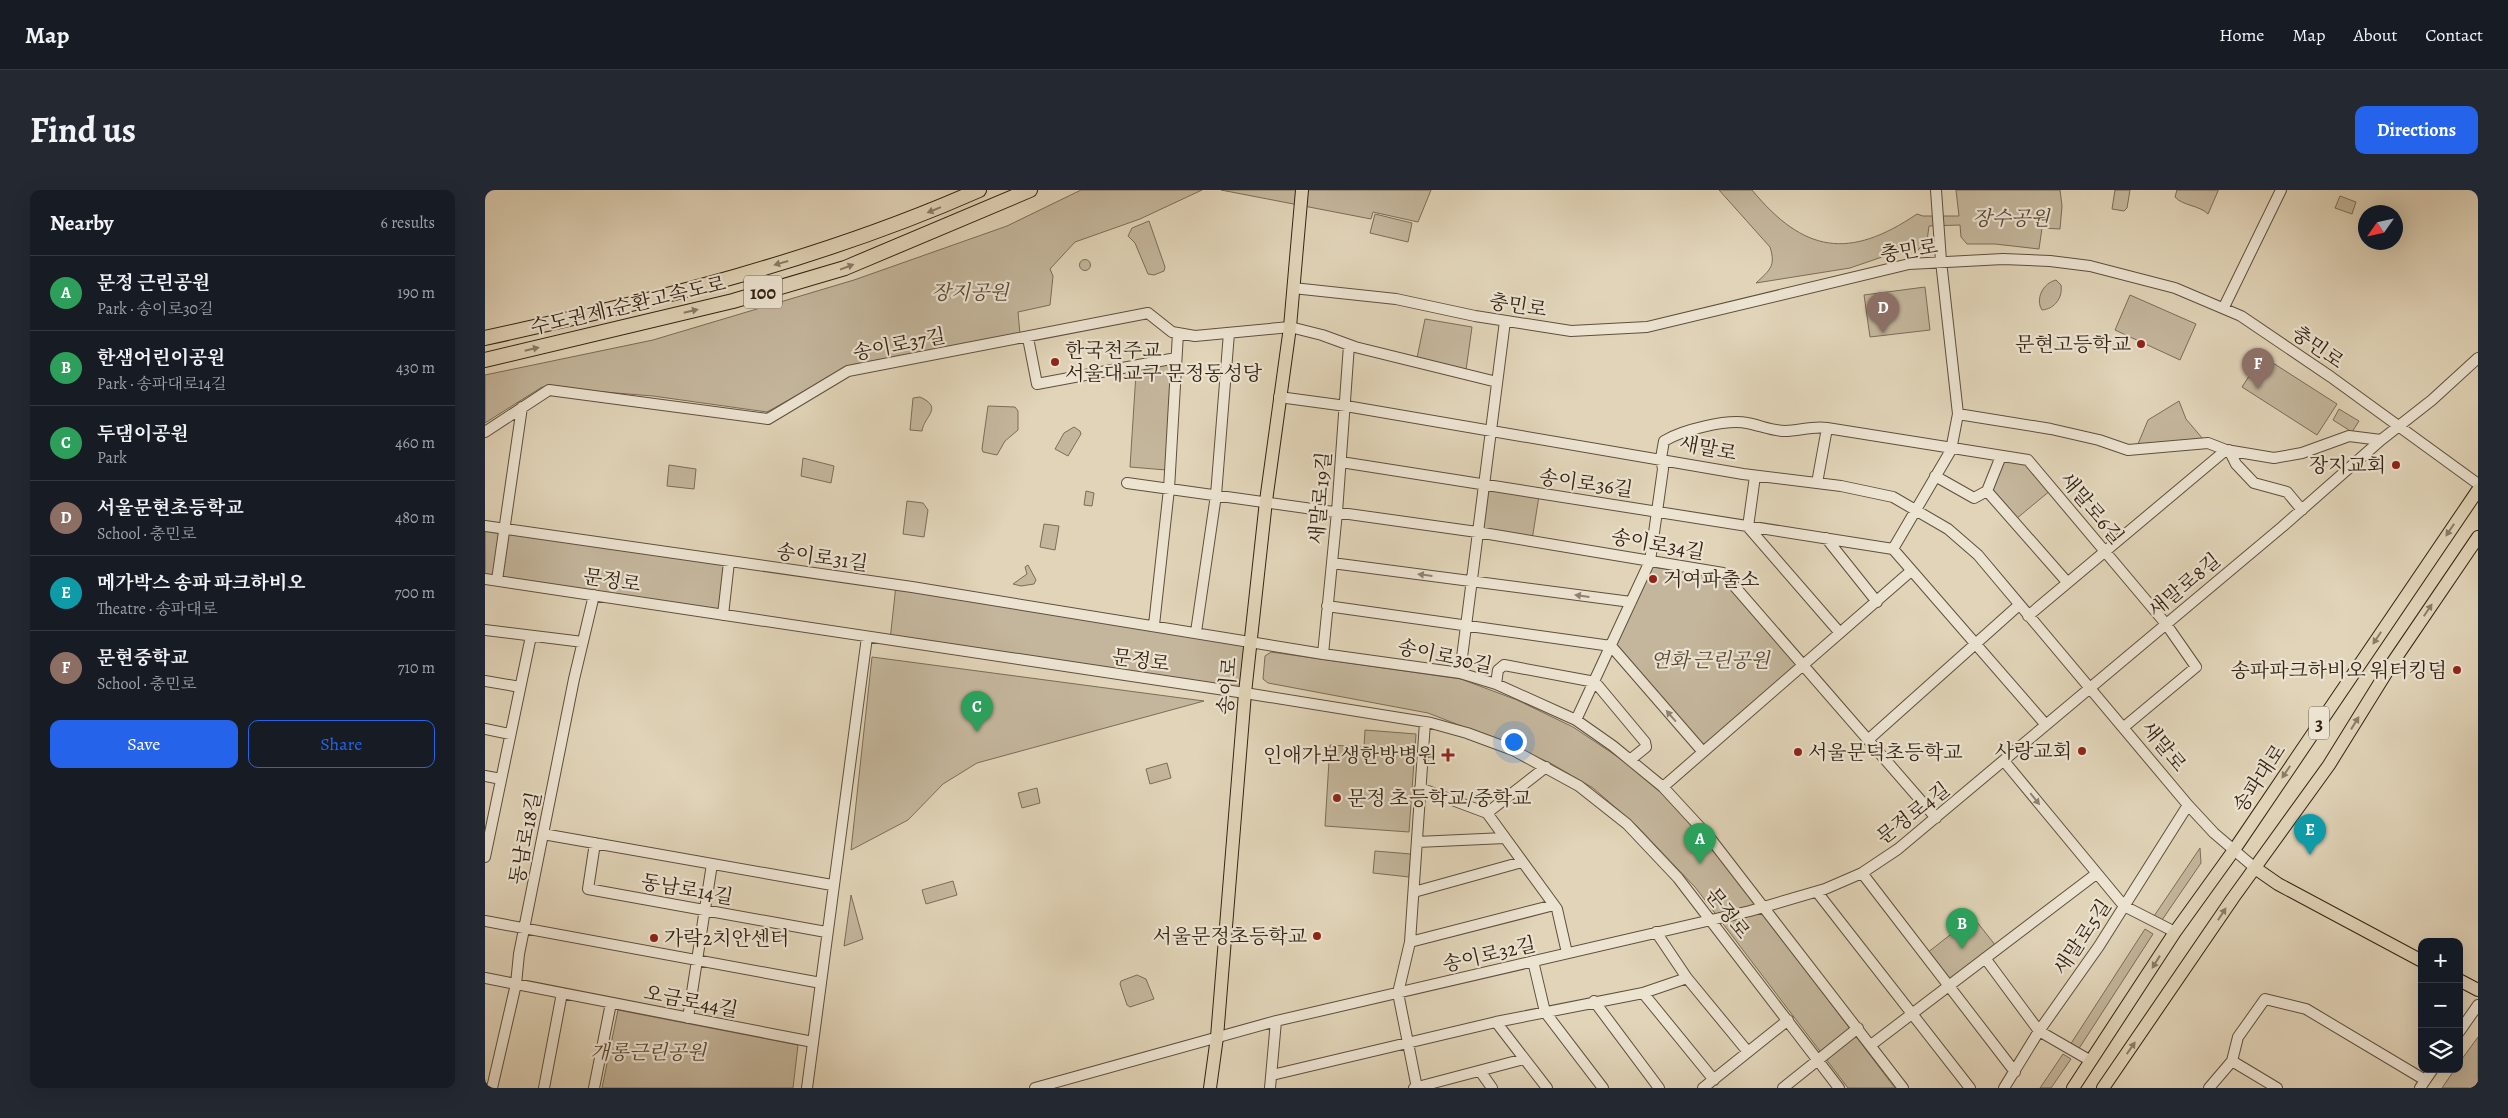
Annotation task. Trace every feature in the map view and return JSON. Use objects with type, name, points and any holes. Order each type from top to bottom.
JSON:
[{"type":"highway","name":"수도권제1순환고속도로","points":[[485,338],[617,309],[832,248],[934,210],[979,190]]},
{"type":"highway","name":"수도권제1순환고속도로","points":[[485,360],[733,301],[845,268],[1030,190]]},
{"type":"main road","name":"송이로","points":[[1211,1088],[1217,1037],[1250,641],[1265,501],[1290,327],[1303,190]]},
{"type":"main road","name":"송파대로","points":[[2073,1088],[2175,932],[2234,850],[2478,490]]},
{"type":"main road","name":"3","points":[[2103,1088],[2255,868],[2329,765],[2391,665],[2478,537]]},
{"type":"main road","name":"새말로","points":[[2255,868],[2278,884],[2418,959]]},
{"type":"main road","points":[[2463,982],[2478,990]]},
{"type":"street","points":[[1936,190],[1941,261],[1958,414],[1951,448],[1893,549],[2046,725]]},
{"type":"street","points":[[2224,307],[2281,190]]},
{"type":"street","name":"충민로","points":[[1293,288],[1396,299],[1505,321],[1571,331],[1647,327],[1909,264],[1941,261],[2041,260],[2090,266],[2175,288],[2224,307],[2305,358],[2478,484]]},
{"type":"street","name":"송이로37길","points":[[485,432],[549,390],[768,418],[848,372],[1148,313],[1172,332],[1195,336],[1290,327],[1322,335],[1349,345],[1497,382]]},
{"type":"street","points":[[1460,673],[1505,321]]},
{"type":"street","points":[[1154,625],[1169,489],[1178,333]]},
{"type":"street","points":[[1195,632],[1216,495],[1229,333]]},
{"type":"street","points":[[1028,338],[1037,384],[1177,358]]},
{"type":"street","name":"새말로19길","points":[[1323,654],[1346,406],[1349,345]]},
{"type":"street","name":"새말로8길","points":[[2089,688],[2302,510],[2397,426],[2432,400],[2478,358]]},
{"type":"street","name":"새말로","points":[[1279,397],[1346,406],[1491,432],[1661,458],[1755,476],[1817,483],[1893,497],[1915,508],[1948,529],[1978,555],[2189,806],[2214,833],[2255,868]]},
{"type":"street","points":[[497,580],[522,406]]},
{"type":"street","points":[[1958,414],[2051,428],[2127,450],[2208,443],[2228,450],[2274,458],[2302,453],[2349,436],[2381,440]]},
{"type":"street","name":"새말로6길","points":[[1661,458],[1665,441],[1670,438],[1726,423],[1744,422],[1785,431],[1810,426],[1827,428],[2029,460],[2166,624],[2196,667],[2124,727]]},
{"type":"street","points":[[1817,483],[1827,428]]},
{"type":"street","points":[[2228,450],[2237,464],[2254,483],[2287,492],[2302,510]]},
{"type":"street","points":[[2028,616],[2105,550],[2228,450]]},
{"type":"street","points":[[1935,476],[1974,498],[1987,490],[2001,456]]},
{"type":"street","points":[[1576,720],[1649,561],[1663,469],[1661,458]]},
{"type":"street","name":"송이로36길","points":[[1341,462],[1893,549]]},
{"type":"street","points":[[1755,476],[1748,527],[1840,633]]},
{"type":"street","name":"송이로34길","points":[[1127,483],[1477,532],[1723,573],[1805,664],[1936,818]]},
{"type":"street","points":[[1987,490],[2067,582]]},
{"type":"street","name":"송이로31길","points":[[485,526],[1154,625],[1250,641]]},
{"type":"street","points":[[1826,538],[1877,602]]},
{"type":"street","points":[[723,615],[729,562]]},
{"type":"street","points":[[1332,563],[1631,602]]},
{"type":"street","points":[[1663,787],[1911,571]]},
{"type":"street","name":"문정로","points":[[485,579],[1245,693],[1425,722],[1477,736],[1513,750],[1546,767],[1590,794],[1627,824],[1678,878],[1839,1088]]},
{"type":"street","name":"동남로18길","points":[[492,1088],[516,984],[524,928],[594,594]]},
{"type":"street","points":[[1869,739],[2019,605]]},
{"type":"street","points":[[1327,606],[1611,646],[1703,752]]},
{"type":"street","points":[[485,630],[583,642]]},
{"type":"street","points":[[485,857],[489,820],[501,779],[531,636]]},
{"type":"street","points":[[807,1088],[826,932],[867,637]]},
{"type":"street","name":"송이로30길","points":[[1250,641],[1323,654],[1460,673],[1496,684],[1576,720],[1663,787],[1710,838],[1903,1088]]},
{"type":"street","points":[[1496,684],[1498,670],[1504,665],[1595,682],[1645,742],[1646,747],[1630,760]]},
{"type":"street","points":[[485,681],[520,687]]},
{"type":"street","name":"문정로4길","points":[[1710,920],[1817,892],[1862,873],[1936,818],[2089,688]]},
{"type":"street","points":[[1425,722],[1410,942],[1398,994],[1409,1043],[1416,1088],[1524,1059]]},
{"type":"street","points":[[485,729],[510,734]]},
{"type":"street","points":[[2004,761],[2124,906],[2175,932]]},
{"type":"street","points":[[1487,813],[1546,767]]},
{"type":"street","points":[[485,776],[501,779]]},
{"type":"street","points":[[1421,788],[1487,813],[1557,909],[1567,953]]},
{"type":"street","name":"새말로5길","points":[[2004,1088],[2039,1031],[2099,946],[2189,806]]},
{"type":"street","name":"동남로14길","points":[[543,834],[833,885]]},
{"type":"street","points":[[1417,842],[1505,838]]},
{"type":"street","name":"동남로14길","points":[[595,842],[588,889],[826,932]]},
{"type":"street","points":[[1414,892],[1522,862]]},
{"type":"street","points":[[688,1018],[712,864]]},
{"type":"street","points":[[1862,873],[2015,1072]]},
{"type":"street","points":[[1871,1045],[2096,874]]},
{"type":"street","points":[[1817,892],[1970,1088]]},
{"type":"street","points":[[1410,942],[1554,905]]},
{"type":"street","name":"송이로32길","points":[[1035,1088],[1276,1021],[1710,920]]},
{"type":"street","points":[[485,921],[821,983]]},
{"type":"street","points":[[1656,932],[1687,978],[1748,1052]]},
{"type":"street","points":[[1985,958],[2039,1031],[2091,1061]]},
{"type":"street","points":[[1533,961],[1545,1012],[1603,1088]]},
{"type":"street","name":"오금로44길","points":[[485,978],[813,1042]]},
{"type":"street","points":[[1272,1075],[1496,1022],[1643,993],[1687,978]]},
{"type":"street","points":[[544,1088],[562,993]]},
{"type":"street","points":[[1643,993],[1714,1080]]},
{"type":"street","points":[[2209,1088],[2232,1061],[2238,1037],[2265,999],[2306,1009],[2423,1084],[2430,1073]]},
{"type":"street","points":[[1594,1002],[1659,1088]]},
{"type":"street","points":[[594,1088],[611,1003]]},
{"type":"street","points":[[2462,1028],[2478,1005]]},
{"type":"street","points":[[1703,1088],[1788,1020]]},
{"type":"street","points":[[1270,1088],[1276,1021]]},
{"type":"street","points":[[1496,1022],[1547,1088]]},
{"type":"street","points":[[1783,1088],[1858,1028]]},
{"type":"street","points":[[2232,1061],[2277,1088]]},
{"type":"street","points":[[1480,1070],[1492,1088]]},
{"type":"green space","name":"장지공원","points":[[1081,190],[1202,190],[1140,219],[1075,242],[1050,269],[1053,276],[1050,305],[1018,312],[1020,334],[851,365],[767,412],[653,396],[542,387],[485,423],[485,375],[653,340],[854,280],[1007,226]]},
{"type":"green space","points":[[1221,190],[1431,190],[1418,222],[1373,212],[1371,219]]},
{"type":"green space","name":"장수공원","points":[[1719,190],[1752,190],[1771,211],[1790,227],[1809,237],[1829,243],[1849,243],[1870,239],[1893,229],[1917,214],[1923,216],[1959,216],[1956,190],[2060,190],[2062,206],[2060,229],[2042,228],[2039,249],[1995,244],[1967,244],[1961,237],[1960,225],[1929,226],[1927,241],[1918,250],[1882,257],[1850,268],[1756,283],[1771,267],[1772,253],[1770,247]]},
{"type":"green space","points":[[2115,190],[2130,190],[2127,208],[2124,211],[2112,209]]},
{"type":"green space","points":[[2177,190],[2218,191],[2208,214],[2178,200],[2175,197]]},
{"type":"green space","points":[[2340,196],[2356,202],[2352,214],[2335,208]]},
{"type":"green space","points":[[1375,214],[1412,223],[1408,242],[1370,233]]},
{"type":"green space","points":[[1149,221],[1165,267],[1164,271],[1154,275],[1148,274],[1135,243],[1128,236],[1132,228]]},
{"type":"green space","points":[[1085,259],[1091,265],[1085,271],[1079,265]]},
{"type":"green space","points":[[2056,280],[2061,285],[2061,294],[2054,305],[2042,310],[2039,301],[2041,292],[2047,284]]},
{"type":"green space","points":[[1925,287],[1930,330],[1870,337],[1864,295]]},
{"type":"green space","points":[[2130,295],[2196,324],[2180,360],[2115,330]]},
{"type":"green space","points":[[1425,319],[1472,327],[1466,370],[1417,358]]},
{"type":"green space","points":[[2262,356],[2337,404],[2317,435],[2242,387]]},
{"type":"green space","points":[[1171,363],[1166,470],[1130,467],[1136,373]]},
{"type":"green space","points":[[920,397],[931,405],[931,413],[922,431],[910,430],[913,398]]},
{"type":"green space","points":[[2179,401],[2186,419],[2203,439],[2138,444],[2148,420]]},
{"type":"green space","points":[[988,406],[1015,407],[1018,411],[1018,430],[1005,441],[997,455],[983,452],[982,449]]},
{"type":"green space","points":[[2339,409],[2359,421],[2352,432],[2333,420]]},
{"type":"green space","points":[[1074,427],[1081,434],[1068,456],[1055,449],[1064,433]]},
{"type":"green space","points":[[803,458],[834,466],[831,483],[801,476]]},
{"type":"green space","points":[[2002,458],[2027,461],[2051,490],[2016,519],[1990,489]]},
{"type":"green space","points":[[669,465],[696,469],[694,489],[667,486]]},
{"type":"green space","points":[[1485,487],[1539,496],[1532,540],[1480,532]]},
{"type":"green space","points":[[1086,491],[1094,493],[1092,506],[1084,505]]},
{"type":"green space","points":[[907,501],[923,503],[928,510],[924,537],[903,534]]},
{"type":"green space","points":[[1044,524],[1059,526],[1055,550],[1040,547]]},
{"type":"green space","points":[[485,529],[726,563],[721,611],[485,576]]},
{"type":"green space","points":[[1028,565],[1036,580],[1034,584],[1021,586],[1013,584],[1027,574],[1025,567]]},
{"type":"green space","name":"연화 근린공원","points":[[1651,567],[1720,576],[1800,667],[1703,749],[1615,646]]},
{"type":"green space","points":[[896,585],[1250,641],[1245,693],[890,640]]},
{"type":"green space","points":[[1271,652],[1461,679],[1517,700],[1573,727],[1627,763],[1660,791],[1708,842],[1895,1088],[1848,1088],[1695,887],[1637,826],[1593,788],[1552,764],[1513,746],[1428,713],[1268,683],[1263,679],[1265,656]]},
{"type":"green space","points":[[872,657],[1204,701],[977,763],[943,784],[908,820],[851,850]]},
{"type":"green space","points":[[1365,730],[1416,734],[1409,832],[1325,826],[1330,745],[1364,747]]},
{"type":"green space","points":[[1167,763],[1171,778],[1150,784],[1146,769]]},
{"type":"green space","points":[[1037,788],[1040,803],[1022,808],[1018,793]]},
{"type":"green space","points":[[2200,848],[2201,863],[2160,923],[2152,919]]},
{"type":"green space","points":[[1375,851],[1411,854],[1409,877],[1373,873]]},
{"type":"green space","points":[[953,881],[957,895],[926,904],[922,890]]},
{"type":"green space","points":[[851,895],[863,939],[844,946]]},
{"type":"green space","points":[[1973,917],[1996,946],[1950,982],[1927,953]]},
{"type":"green space","points":[[2145,929],[2153,934],[2078,1050],[2070,1045]]},
{"type":"green space","points":[[1137,975],[1146,979],[1154,999],[1130,1007],[1127,1005],[1120,984],[1121,981]]},
{"type":"green space","name":"개롱근린공원","points":[[618,1010],[798,1045],[793,1088],[602,1088]]},
{"type":"green space","points":[[2478,1037],[2478,1088],[2442,1088],[2452,1073],[2463,1073],[2463,1058]]},
{"type":"green space","points":[[2063,1054],[2071,1059],[2051,1088],[2040,1088]]},
{"type":"place","name":"서울문현초등학교","points":[[1883,333]]},
{"type":"place","name":"문현고등학교","points":[[2141,344]]},
{"type":"place","name":"한국천주교 서울대교구 문정동성당","points":[[1055,362]]},
{"type":"place","name":"문현중학교","points":[[2258,389]]},
{"type":"place","name":"장지교회","points":[[2396,465]]},
{"type":"place","name":"거여파출소","points":[[1653,579]]},
{"type":"place","name":"송파파크하비오 워터킹덤","points":[[2457,670]]},
{"type":"place","name":"두댐이공원","points":[[977,732]]},
{"type":"place","name":"사랑교회","points":[[2082,751]]},
{"type":"place","name":"서울문덕초등학교","points":[[1798,752]]},
{"type":"place","name":"인애가보생한방병원","points":[[1448,755]]},
{"type":"place","name":"문정 초등학교/중학교","points":[[1337,798]]},
{"type":"place","name":"메가박스 송파 파크하비오","points":[[2310,855]]},
{"type":"place","name":"문정 근린공원","points":[[1700,864]]},
{"type":"place","name":"서울문정초등학교","points":[[1317,936]]},
{"type":"place","name":"가락2치안센터","points":[[654,938]]},
{"type":"place","name":"한샘어린이공원","points":[[1962,949]]}]
